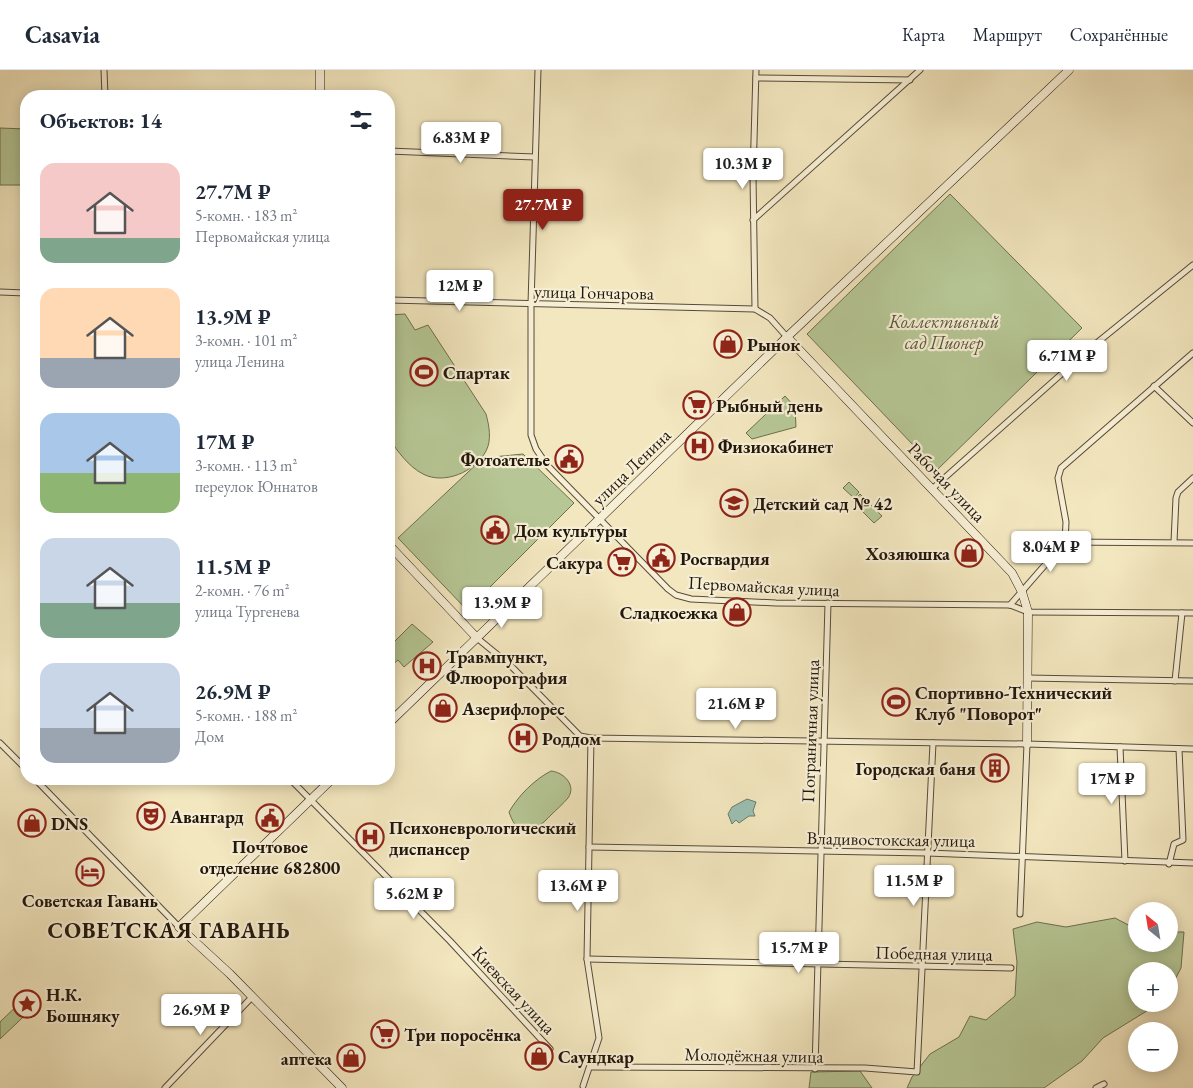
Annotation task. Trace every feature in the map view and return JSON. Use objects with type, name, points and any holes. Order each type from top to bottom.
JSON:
[{"type":"main road","points":[[320,70],[320,90]]},
{"type":"main road","name":"улица Ленина","points":[[395,717],[787,337],[1069,70]]},
{"type":"main road","name":"Рабочая улица","points":[[787,337],[1012,573],[1022,592],[1028,612],[1027,744]]},
{"type":"main road","points":[[395,551],[477,638]]},
{"type":"main road","points":[[326,785],[179,927],[342,1088]]},
{"type":"street","points":[[104,70],[105,90]]},
{"type":"street","name":"Первомайская улица","points":[[538,70],[531,304],[531,435],[536,449],[547,465],[676,595],[691,599],[828,604],[1010,605],[1028,612],[1193,613]]},
{"type":"street","points":[[756,70],[753,220],[755,309],[770,318],[787,337]]},
{"type":"street","points":[[753,220],[920,70]]},
{"type":"street","points":[[756,78],[910,80]]},
{"type":"street","points":[[395,151],[535,158]]},
{"type":"street","points":[[932,489],[1093,346],[1193,265]]},
{"type":"street","points":[[0,292],[20,293]]},
{"type":"street","name":"улица Гончарова","points":[[395,300],[755,309]]},
{"type":"street","points":[[1010,605],[1065,542],[1066,522],[1058,472],[1193,353]]},
{"type":"street","points":[[1154,386],[1193,423]]},
{"type":"street","points":[[1174,542],[1176,498],[1178,492],[1193,478]]},
{"type":"street","points":[[1065,542],[1193,543]]},
{"type":"street","name":"Пограничная улица","points":[[815,1069],[828,604]]},
{"type":"street","points":[[1175,680],[1182,613]]},
{"type":"street","points":[[477,638],[510,666],[580,736],[591,738],[1027,744],[1193,749]]},
{"type":"street","points":[[1027,678],[1193,681]]},
{"type":"street","points":[[583,1086],[599,1038],[587,960],[591,738]]},
{"type":"street","points":[[0,742],[20,763]]},
{"type":"street","points":[[921,966],[933,743]]},
{"type":"street","name":"Рабочая улица","points":[[1020,914],[1020,856],[1027,744]]},
{"type":"street","points":[[1120,747],[1125,862]]},
{"type":"street","points":[[1169,864],[1174,844],[1183,840],[1179,749]]},
{"type":"street","points":[[41,785],[179,927]]},
{"type":"street","name":"Киевская улица","points":[[296,785],[450,941],[550,1049]]},
{"type":"street","name":"Владивостокская улица","points":[[589,847],[927,853],[1169,864],[1193,863]]},
{"type":"street","name":"Победная улица","points":[[587,960],[1011,968]]},
{"type":"street","name":"Молодёжная улица","points":[[590,1066],[865,1068],[917,1072],[921,966]]},
{"type":"street","points":[[165,1088],[252,997]]},
{"type":"street","points":[[1096,1088],[1104,1084]]},
{"type":"green space","points":[[0,128],[20,129],[20,185],[0,185]]},
{"type":"green space","name":"Коллективный сад Пионер","points":[[950,194],[1082,328],[937,470],[807,334]]},
{"type":"green space","name":"Спартак","points":[[405,314],[415,330],[428,325],[486,414],[489,428],[488,447],[474,465],[458,474],[440,478],[423,474],[413,467],[395,447],[395,315]]},
{"type":"green space","points":[[785,396],[795,407],[796,427],[752,439],[746,433]]},
{"type":"green space","points":[[523,454],[574,503],[467,610],[398,538],[483,458]]},
{"type":"green space","points":[[849,482],[859,492],[854,498],[843,488]]},
{"type":"green space","points":[[860,494],[882,516],[874,523],[853,502]]},
{"type":"green space","points":[[412,624],[433,642],[404,667],[398,660],[395,663],[395,641]]},
{"type":"green space","points":[[551,771],[560,774],[570,784],[571,788],[568,798],[539,826],[528,831],[522,831],[513,821],[509,812],[527,789]]},
{"type":"green space","points":[[1115,918],[1128,925],[1128,952],[1178,952],[1178,932],[1184,932],[1181,968],[1178,974],[1178,962],[1128,962],[1128,1012],[1145,1012],[1103,1038],[1082,1061],[1044,1088],[907,1088],[912,1077],[930,1054],[959,1037],[970,1016],[986,1020],[1015,996],[1017,962],[1013,929],[1037,922],[1066,927]]},
{"type":"green space","points":[[29,994],[38,1003],[0,1039],[0,1022]]},
{"type":"green space","points":[[860,1071],[872,1088],[809,1088],[811,1072]]},
{"type":"shaded area","points":[[747,799],[756,802],[753,811],[755,816],[749,816],[739,823],[736,820],[732,824],[728,814],[732,807]]},
{"type":"place","name":"Рынок","points":[[728,344]]},
{"type":"place","name":"Спартак","points":[[424,372]]},
{"type":"place","name":"Рыбный день","points":[[697,405]]},
{"type":"place","name":"Физиокабинет","points":[[699,446]]},
{"type":"place","name":"Фотоателье","points":[[569,459]]},
{"type":"place","name":"Детский сад № 42","points":[[734,503]]},
{"type":"place","name":"Дом культуры","points":[[495,530]]},
{"type":"place","name":"Хозяюшка","points":[[969,553]]},
{"type":"place","name":"Росгвардия","points":[[661,558]]},
{"type":"place","name":"Сакура","points":[[622,562]]},
{"type":"place","name":"Сладкоежка","points":[[737,612]]},
{"type":"place","name":"Травмпункт, Флюорография","points":[[427,666]]},
{"type":"place","name":"Спортивно-Технический Клуб \"Поворот\"","points":[[896,702]]},
{"type":"place","name":"Азерифлорес","points":[[443,708]]},
{"type":"place","name":"Роддом","points":[[523,738]]},
{"type":"place","name":"Городская баня","points":[[995,768]]},
{"type":"place","name":"Авангард","points":[[151,816]]},
{"type":"place","name":"Почтовое отделение 682800","points":[[270,818]]},
{"type":"place","name":"DNS","points":[[32,823]]},
{"type":"place","name":"Психоневрологический диспансер","points":[[370,837]]},
{"type":"place","name":"Советская Гавань","points":[[90,872]]},
{"type":"place","name":"Н.К. Бошняку","points":[[27,1004]]},
{"type":"place","name":"Три поросёнка","points":[[385,1034]]},
{"type":"place","name":"Саундкар","points":[[539,1056]]},
{"type":"place","name":"аптека","points":[[351,1058]]},
{"type":"district","name":"СОВЕТСКАЯ ГАВАНЬ","points":[[169,930]]}]
